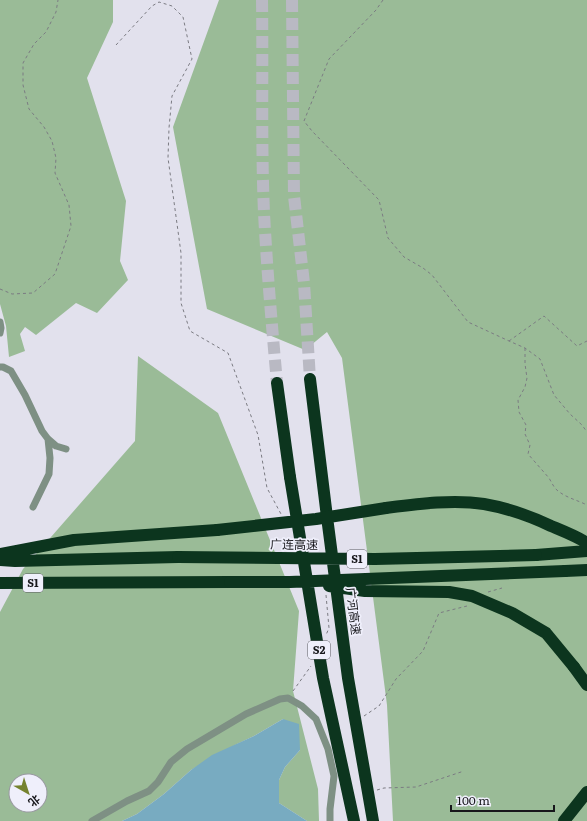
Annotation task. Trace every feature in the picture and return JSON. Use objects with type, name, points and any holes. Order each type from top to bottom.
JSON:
[{"type":"highway","name":"广河高速","points":[[310,379],[348,678],[373,821]]},
{"type":"highway","name":"S2","points":[[277,384],[290,477],[323,678],[354,821]]},
{"type":"highway","points":[[0,554],[74,540],[216,530],[316,519],[418,504],[454,502],[483,504],[508,510],[540,521],[587,543]]},
{"type":"highway","name":"广连高速","points":[[0,560],[178,558],[375,560],[536,555],[587,551]]},
{"type":"highway","name":"S1","points":[[0,583],[290,582],[587,570]]},
{"type":"highway","points":[[290,582],[365,591],[449,592],[472,596],[512,613],[546,633],[574,666],[587,685]]},
{"type":"highway","points":[[564,821],[585,794]]},
{"type":"street","points":[[0,322],[0,333]]},
{"type":"street","points":[[0,367],[11,371],[25,395],[42,431],[48,439],[56,446],[66,449]]},
{"type":"street","points":[[33,507],[49,474],[50,458],[48,439]]},
{"type":"street","points":[[92,821],[127,801],[149,791],[158,782],[171,762],[187,749],[246,714],[280,699],[288,698],[302,706],[316,718],[328,749],[334,776],[330,821]]},
{"type":"path","points":[[0,289],[12,294],[33,293],[55,274],[71,226],[70,205],[55,173],[56,158],[52,140],[29,108],[23,85],[23,63],[34,44],[46,32],[56,12],[58,0]]},
{"type":"path","points":[[383,0],[376,10],[328,59],[304,121],[379,200],[388,238],[404,257],[432,274],[468,322],[525,348],[540,359],[554,395],[587,432]]},
{"type":"path","points":[[116,45],[152,6],[160,1],[172,6],[183,17],[192,59],[172,96],[168,158],[181,253],[181,303],[190,331],[228,353],[258,435],[267,488],[281,513]]},
{"type":"path","points":[[509,341],[544,316],[577,346],[587,341]]},
{"type":"path","points":[[525,348],[527,378],[525,388],[518,400],[519,412],[526,425],[525,434],[530,445],[528,454],[542,470],[556,490],[567,498],[587,505]]},
{"type":"path","points":[[484,593],[502,588]]},
{"type":"path","points":[[326,596],[329,628],[326,634]]},
{"type":"path","points":[[364,716],[379,706],[396,679],[423,651],[439,613],[468,605]]},
{"type":"path","points":[[288,698],[312,666]]},
{"type":"path","points":[[377,790],[384,788],[416,787],[464,771]]},
{"type":"green space","points":[[0,0],[113,0],[113,22],[87,78],[126,201],[120,261],[128,280],[97,313],[76,303],[36,335],[25,327],[20,334],[25,351],[9,357],[6,326],[0,304]]},
{"type":"green space","points":[[219,0],[587,0],[587,821],[393,821],[387,705],[342,358],[327,332],[305,350],[207,309],[173,127]]},
{"type":"green space","points":[[138,356],[218,413],[299,611],[293,691],[318,789],[319,821],[307,821],[279,803],[279,780],[285,767],[300,750],[283,719],[191,770],[164,794],[137,814],[122,821],[0,821],[0,612],[23,569],[135,441]]},
{"type":"water","points":[[283,719],[299,724],[300,750],[285,767],[279,780],[279,803],[307,821],[122,821],[137,814],[212,755],[254,736]]},
{"type":"tunnel","points":[[262,0],[262,133],[264,213],[277,383]]},
{"type":"tunnel","points":[[292,0],[294,196],[304,283],[310,379]]}]
